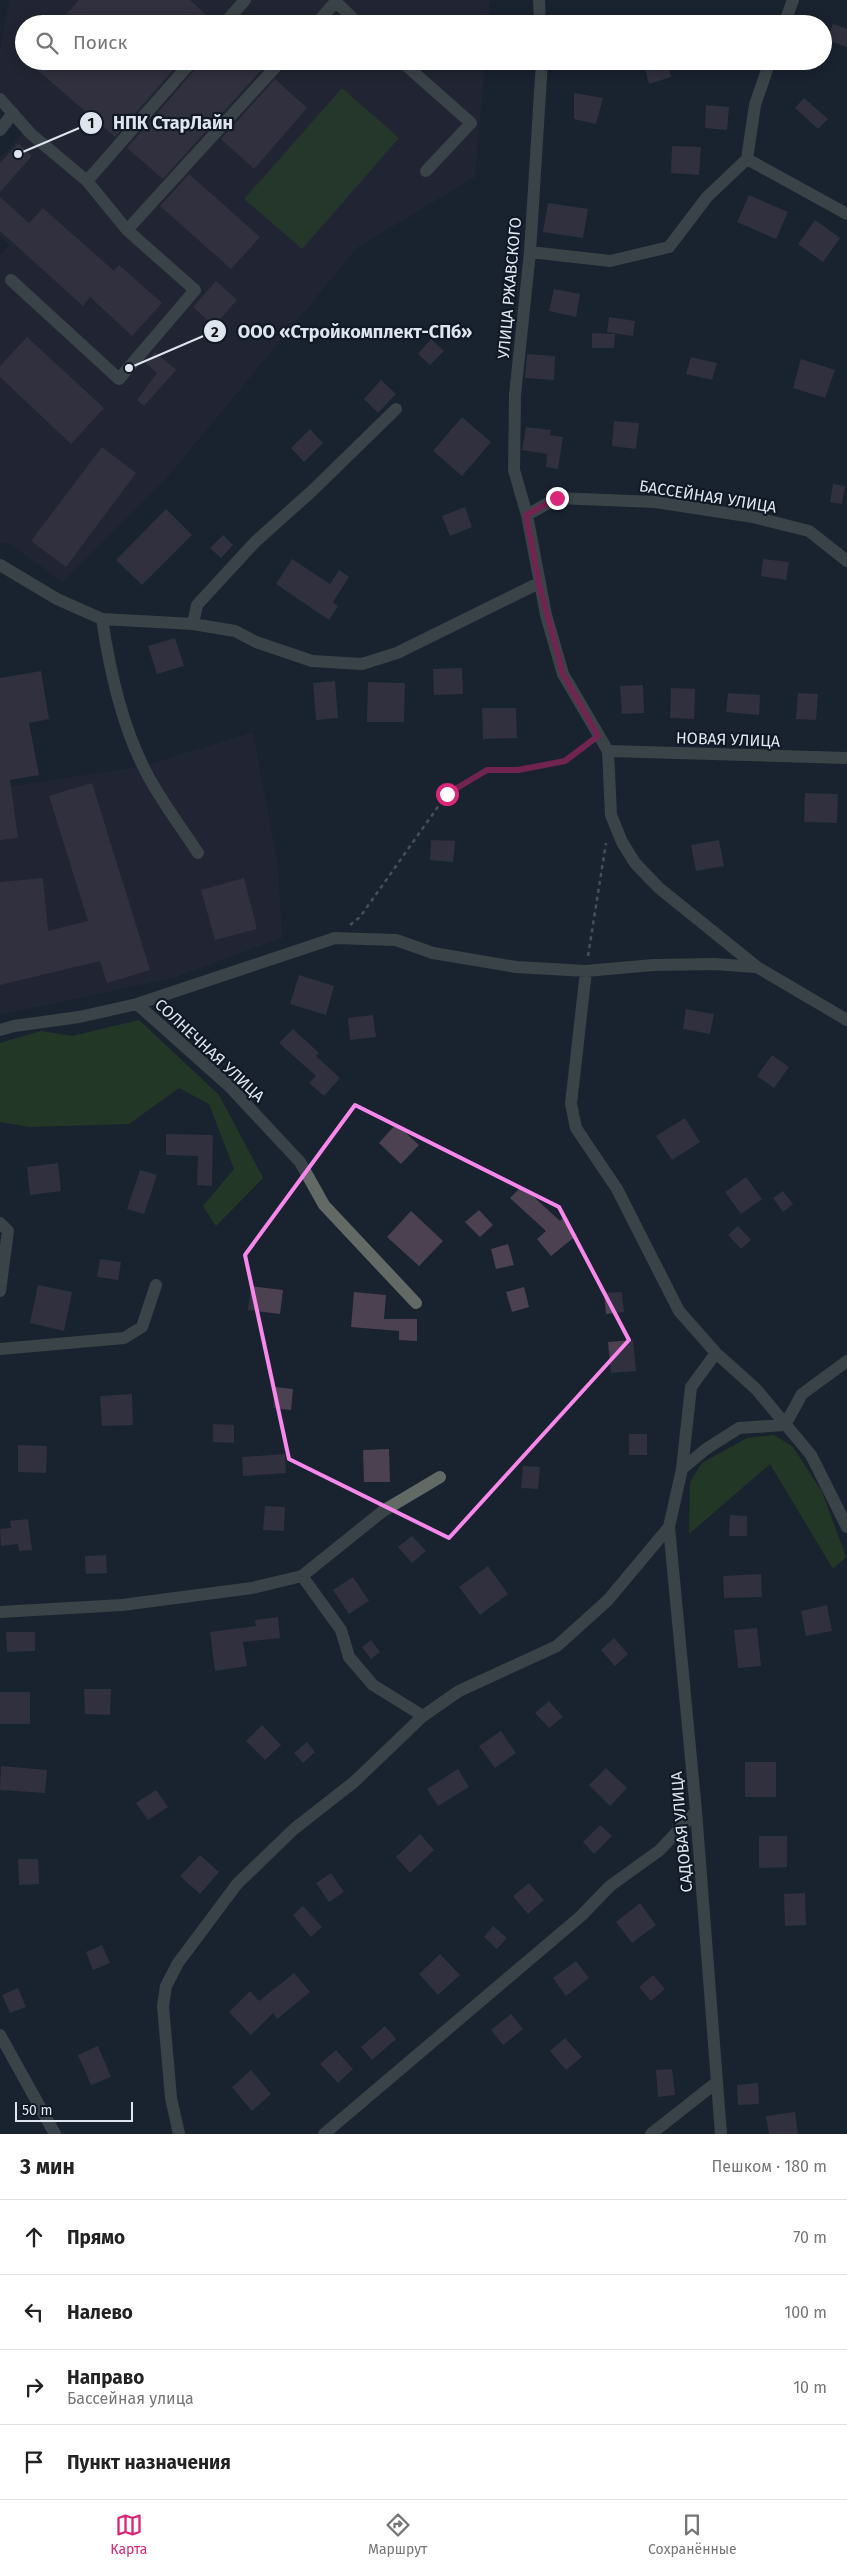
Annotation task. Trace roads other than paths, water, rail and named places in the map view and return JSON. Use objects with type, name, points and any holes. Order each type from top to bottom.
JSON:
[{"type":"street","points":[[232,15],[245,0]]},
{"type":"street","points":[[539,0],[540,15]]},
{"type":"street","points":[[787,15],[793,0]]},
{"type":"street","points":[[324,15],[336,1],[350,15]]},
{"type":"street","points":[[87,181],[184,70]]},
{"type":"street","points":[[126,230],[273,70]]},
{"type":"street","points":[[411,70],[470,123],[426,171]]},
{"type":"street","name":"УЛИЦА РЖАВСКОГО","points":[[541,70],[530,252],[514,433],[514,470],[526,515],[539,584],[563,674],[608,751]]},
{"type":"street","points":[[530,252],[610,261],[669,247],[707,197],[747,159],[755,105],[767,70]]},
{"type":"street","points":[[0,99],[31,134],[87,181],[126,230],[195,290],[119,379],[11,280]]},
{"type":"street","points":[[0,130],[13,113]]},
{"type":"street","points":[[747,159],[847,214]]},
{"type":"street","points":[[193,624],[197,605],[255,542],[312,491],[396,410]]},
{"type":"street","name":"БАССЕЙНАЯ УЛИЦА","points":[[526,515],[557,498],[655,502],[753,517],[809,531],[847,561]]},
{"type":"street","points":[[0,565],[57,599],[102,620],[193,624],[235,631],[256,642],[312,661],[362,664],[397,653],[539,584]]},
{"type":"street","points":[[102,620],[106,650],[122,709],[143,766],[198,853]]},
{"type":"street","points":[[608,751],[611,815],[622,842],[635,863],[659,888],[756,967],[847,1020]]},
{"type":"street","name":"НОВАЯ УЛИЦА","points":[[608,751],[847,758]]},
{"type":"street","points":[[0,1030],[14,1026],[79,1017],[137,1004],[335,938],[396,940],[433,953],[516,967],[586,971],[662,965],[715,964],[756,967]]},
{"type":"street","points":[[586,971],[571,1104],[576,1128],[617,1189],[678,1311],[716,1353],[756,1389],[811,1455],[847,1527]]},
{"type":"street","name":"СОЛНЕЧНАЯ УЛИЦА","points":[[137,1004],[229,1086],[300,1162],[324,1205],[416,1302]]},
{"type":"street","points":[[0,1223],[8,1231],[0,1291]]},
{"type":"street","points":[[0,1349],[124,1338],[142,1327],[156,1285]]},
{"type":"street","points":[[179,2134],[171,2098],[163,2006],[166,1986],[178,1963],[237,1884],[294,1829],[354,1782],[423,1716],[459,1691],[557,1646],[608,1600],[669,1527],[682,1469],[691,1387],[716,1353]]},
{"type":"street","points":[[785,1425],[802,1394],[847,1361]]},
{"type":"street","points":[[682,1469],[739,1428],[785,1425]]},
{"type":"street","points":[[0,1612],[122,1605],[252,1588],[302,1576],[382,1512],[440,1477]]},
{"type":"street","name":"САДОВАЯ УЛИЦА","points":[[669,1527],[696,1811],[721,2134]]},
{"type":"street","points":[[302,1576],[341,1630],[349,1657],[373,1685],[423,1716]]},
{"type":"street","points":[[324,2134],[574,1922],[610,1886],[660,1850],[696,1811]]},
{"type":"street","points":[[0,2035],[4,2055],[56,2134]]},
{"type":"street","points":[[651,2134],[717,2082]]},
{"type":"place","name":"НПК СтарЛайн","points":[[18,154]]},
{"type":"place","name":"ООО «Стройкомплект-СПб»","points":[[129,368]]}]
